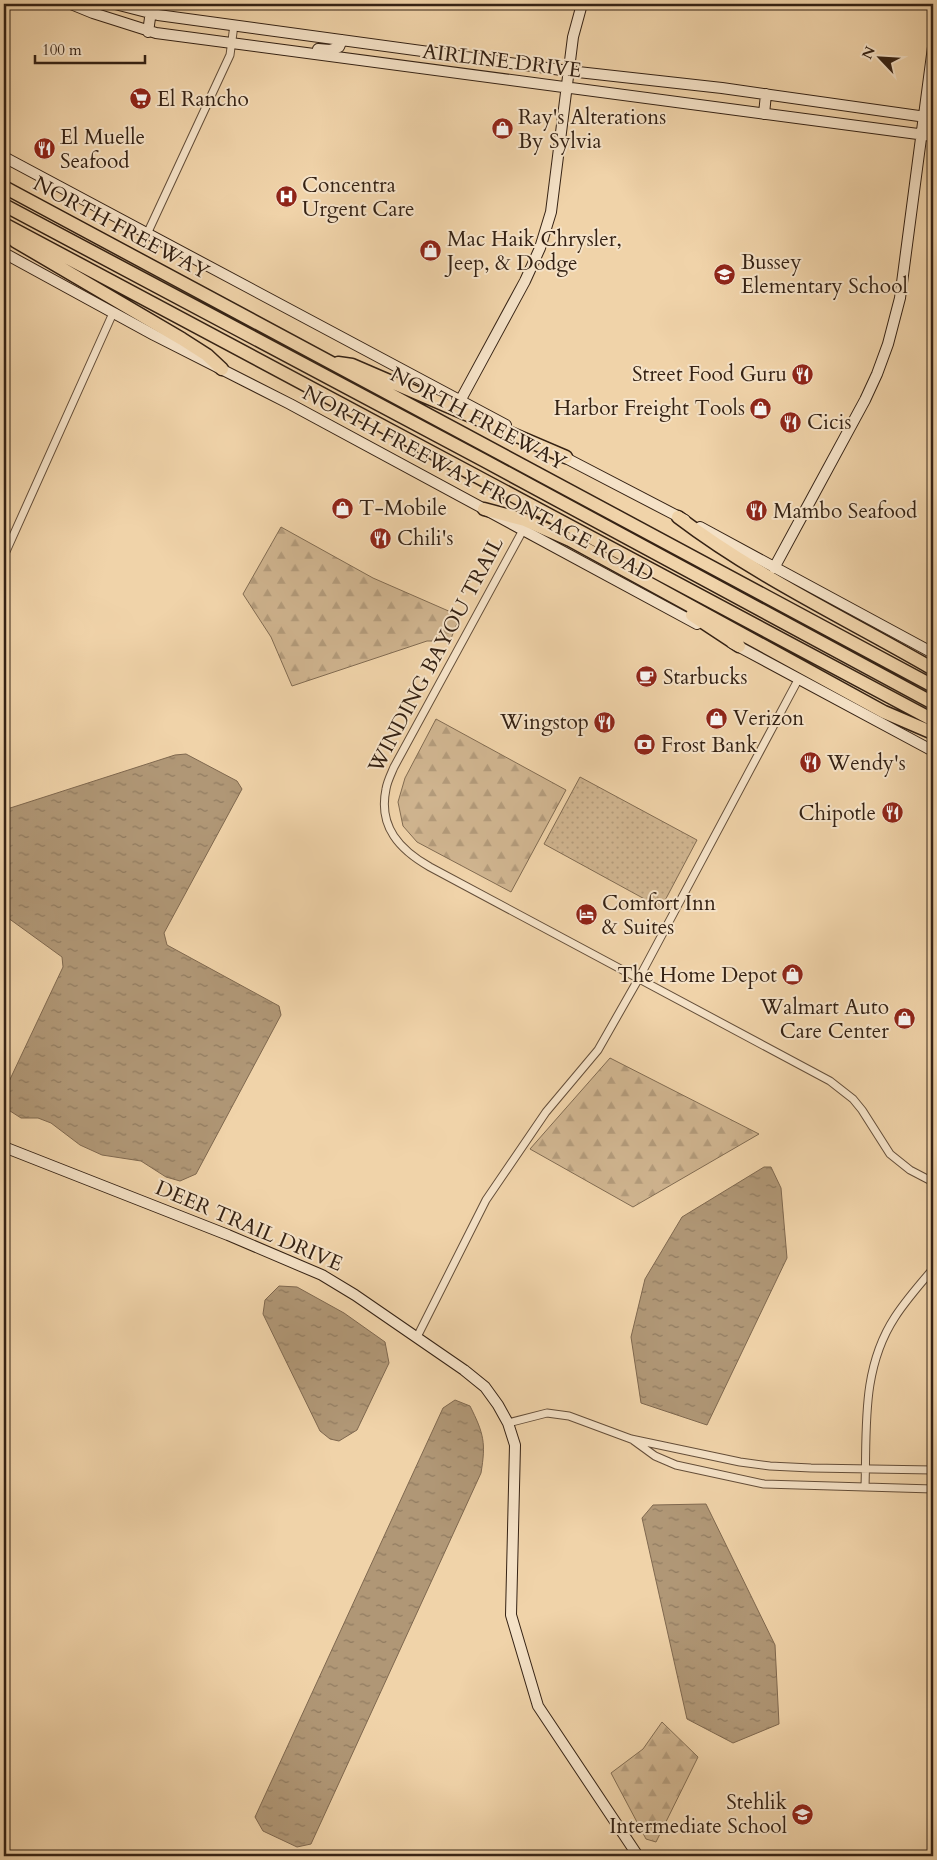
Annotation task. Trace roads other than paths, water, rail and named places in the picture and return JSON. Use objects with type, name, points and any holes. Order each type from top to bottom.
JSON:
[{"type":"highway","name":"NORTH FREEWAY","points":[[4,187],[933,686]]},
{"type":"highway","name":"NORTH FREEWAY","points":[[4,205],[486,460],[933,703]]},
{"type":"highway","points":[[4,224],[933,720]]},
{"type":"highway","points":[[4,229],[15,241],[182,339],[207,355],[222,369]]},
{"type":"highway","points":[[329,362],[352,365],[566,457]]},
{"type":"highway","points":[[484,509],[546,528],[884,712],[933,733]]},
{"type":"highway","points":[[678,517],[730,554],[933,669]]},
{"type":"highway","points":[[621,568],[740,646]]},
{"type":"main road","name":"AIRLINE DRIVE","points":[[71,4],[148,32],[933,136]]},
{"type":"main road","name":"AIRLINE DRIVE","points":[[114,4],[234,25],[569,71],[766,94],[928,118]]},
{"type":"main road","points":[[460,401],[525,281],[546,230],[554,196],[575,30],[582,4]]},
{"type":"main road","points":[[148,32],[151,9]]},
{"type":"main road","points":[[308,54],[316,49],[330,50],[339,47],[342,40]]},
{"type":"main road","points":[[389,65],[391,46]]},
{"type":"main road","points":[[774,568],[865,400],[888,344],[900,298],[921,134],[928,118],[933,47]]},
{"type":"main road","points":[[764,114],[766,94]]},
{"type":"main road","points":[[4,157],[933,653]]},
{"type":"main road","name":"NORTH FREEWAY FRONTAGE ROAD","points":[[4,253],[933,751]]},
{"type":"main road","name":"DEER TRAIL DRIVE","points":[[4,1147],[228,1235],[322,1275],[417,1337],[485,1387],[508,1423],[515,1445],[511,1616],[538,1706],[638,1856]]},
{"type":"street","points":[[4,7],[14,4]]},
{"type":"street","points":[[147,234],[230,55],[234,25]]},
{"type":"street","points":[[4,556],[113,313]]},
{"type":"street","name":"WINDING BAYOU TRAIL","points":[[522,530],[394,767],[386,788],[385,817],[400,846],[412,856],[841,1089],[862,1110],[890,1154],[910,1170],[933,1182]]},
{"type":"street","points":[[417,1337],[486,1200],[546,1112],[598,1050],[639,978],[799,678]]},
{"type":"street","points":[[865,1487],[868,1393],[873,1364],[882,1340],[894,1318],[933,1269]]},
{"type":"street","points":[[508,1423],[547,1413],[569,1416],[631,1439],[755,1464],[811,1468],[933,1470]]},
{"type":"street","points":[[631,1439],[655,1456],[676,1465],[764,1484],[933,1489]]},
{"type":"water","points":[[186,754],[237,781],[242,789],[164,933],[167,945],[279,1006],[281,1015],[196,1174],[180,1181],[166,1177],[141,1161],[102,1155],[80,1145],[51,1123],[38,1118],[21,1118],[7,1109],[4,1092],[63,967],[62,957],[4,915],[4,810],[175,755]]},
{"type":"water","points":[[764,1167],[771,1167],[781,1188],[787,1258],[707,1425],[641,1403],[631,1337],[645,1279],[682,1217]]},
{"type":"water","points":[[279,1286],[297,1287],[344,1313],[385,1342],[389,1363],[357,1430],[339,1441],[330,1439],[320,1431],[263,1314],[265,1300]]},
{"type":"water","points":[[455,1400],[470,1406],[481,1432],[483,1454],[481,1473],[311,1844],[297,1847],[263,1831],[255,1817],[443,1408]]},
{"type":"water","points":[[706,1504],[775,1645],[779,1724],[733,1743],[687,1719],[642,1518],[653,1505]]},
{"type":"place","name":"El Rancho","points":[[141,99]]},
{"type":"place","name":"Ray's Alterations By Sylvia","points":[[502,129]]},
{"type":"place","name":"El Muelle Seafood","points":[[44,149]]},
{"type":"place","name":"Concentra Urgent Care","points":[[286,197]]},
{"type":"place","name":"Mac Haik Chrysler, Jeep, & Dodge","points":[[431,251]]},
{"type":"place","name":"Bussey Elementary School","points":[[725,274]]},
{"type":"place","name":"Street Food Guru","points":[[803,374]]},
{"type":"place","name":"Harbor Freight Tools","points":[[761,408]]},
{"type":"place","name":"Cicis","points":[[791,422]]},
{"type":"place","name":"T-Mobile","points":[[343,508]]},
{"type":"place","name":"Mambo Seafood","points":[[757,511]]},
{"type":"place","name":"Chili's","points":[[381,538]]},
{"type":"place","name":"Starbucks","points":[[647,677]]},
{"type":"place","name":"Verizon","points":[[717,718]]},
{"type":"place","name":"Wingstop","points":[[605,722]]},
{"type":"place","name":"Frost Bank","points":[[645,745]]},
{"type":"place","name":"Wendy's","points":[[811,763]]},
{"type":"place","name":"Chipotle","points":[[892,813]]},
{"type":"place","name":"Comfort Inn & Suites","points":[[586,915]]},
{"type":"place","name":"The Home Depot","points":[[793,975]]},
{"type":"place","name":"Walmart Auto Care Center","points":[[905,1019]]},
{"type":"place","name":"Stehlik Intermediate School","points":[[803,1814]]}]
